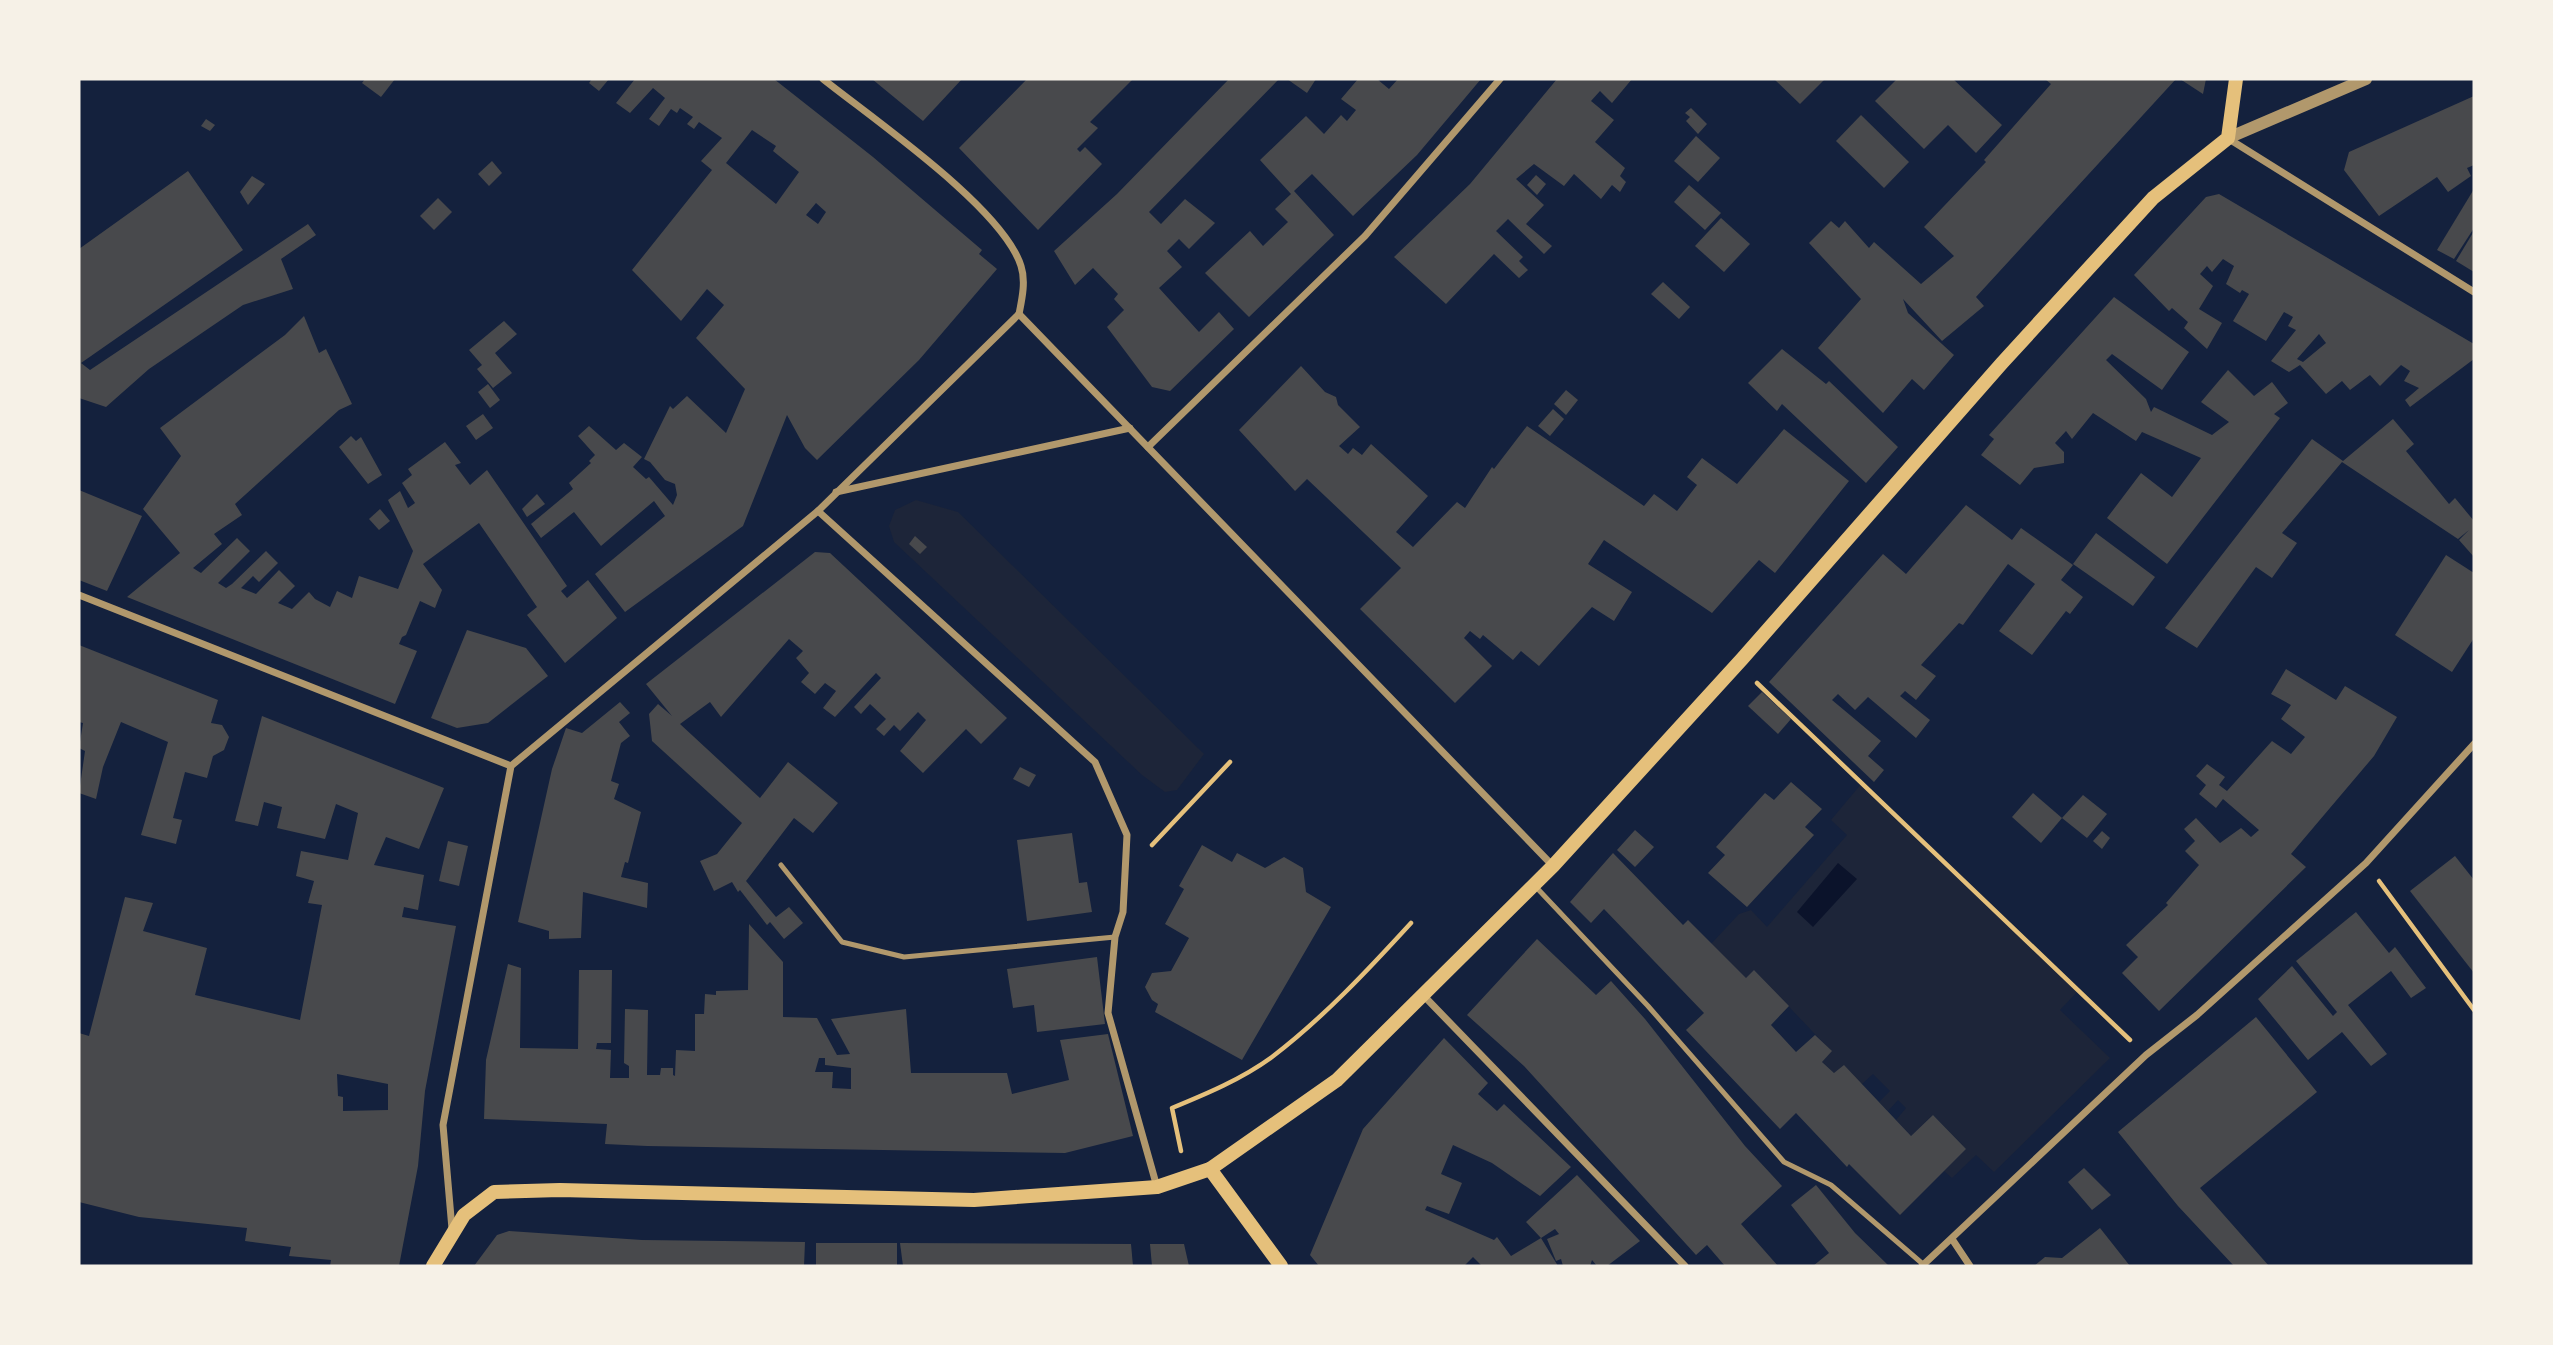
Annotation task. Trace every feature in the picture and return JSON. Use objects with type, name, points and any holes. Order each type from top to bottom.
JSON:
[{"type":"main road","points":[[433,1266],[464,1215],[494,1192],[533,1190],[974,1200],[1157,1187],[1210,1169],[1337,1080],[1553,866],[1742,659],[2001,363],[2153,198],[2228,138],[2236,79]]},
{"type":"main road","points":[[1210,1169],[1281,1266]]},
{"type":"street","points":[[452,1234],[443,1125],[511,766],[818,511],[1019,314],[1023,294],[1022,268],[1011,243],[984,210],[823,79]]},
{"type":"street","points":[[1148,447],[1365,236],[1500,79]]},
{"type":"street","points":[[2228,138],[2366,79]]},
{"type":"street","points":[[2228,138],[2474,292]]},
{"type":"street","points":[[1019,314],[1553,866]]},
{"type":"street","points":[[835,492],[1130,428]]},
{"type":"street","points":[[818,511],[1095,762],[1127,835],[1123,912],[1115,937],[1108,1013],[1157,1187]]},
{"type":"street","points":[[79,594],[511,766]]},
{"type":"street","points":[[1923,1265],[2146,1055],[2197,1015],[2366,863],[2474,744]]},
{"type":"street","points":[[1423,994],[1685,1266]]},
{"type":"street","points":[[1952,1239],[1970,1266]]},
{"type":"lane","points":[[781,865],[842,943],[904,957],[1115,937]]},
{"type":"lane","points":[[1534,885],[1648,1006],[1784,1162],[1831,1185],[1923,1265]]},
{"type":"path","points":[[1742,659],[1760,686],[2146,1055]]},
{"type":"path","points":[[1125,874],[1230,762]]},
{"type":"path","points":[[2366,863],[2474,1010]]},
{"type":"path","points":[[1188,1178],[1172,1108],[1210,1093],[1271,1057],[1359,980],[1410,923]]},
{"type":"shaded area","points":[[916,500],[958,512],[1204,754],[1177,790],[1165,792],[1142,775],[894,542],[889,526],[895,510]]},
{"type":"shaded area","points":[[1862,783],[2079,990],[2060,1010],[2110,1058],[1994,1172],[1976,1155],[1952,1178],[1944,1171],[1966,1149],[1933,1115],[1911,1136],[1896,1120],[1906,1108],[1898,1100],[1888,1111],[1879,1102],[1890,1091],[1873,1074],[1862,1084],[1834,1073],[1822,1062],[1831,1051],[1754,970],[1746,978],[1711,944],[1739,914],[1751,910],[1767,927],[1847,835],[1831,820]]},
{"type":"shaded area","points":[[1838,863],[1857,879],[1813,927],[1797,912]]},
{"type":"building","points":[[365,79],[395,79],[381,97],[362,83]]},
{"type":"building","points":[[592,79],[609,79],[599,91],[589,83]]},
{"type":"building","points":[[635,79],[774,79],[873,157],[982,250],[979,254],[997,269],[919,360],[817,460],[805,448],[787,415],[743,526],[625,612],[595,574],[665,516],[654,501],[601,546],[574,512],[541,538],[531,524],[573,489],[569,483],[591,463],[589,461],[595,455],[578,436],[589,426],[616,450],[624,443],[642,457],[633,467],[646,479],[649,477],[673,505],[677,495],[675,484],[665,480],[650,462],[644,459],[670,406],[673,409],[687,396],[726,433],[745,389],[696,338],[724,305],[707,289],[681,321],[632,270],[712,170],[701,161],[722,138],[699,122],[694,129],[687,124],[693,117],[680,108],[677,113],[671,109],[659,126],[649,119],[665,98],[653,88],[630,113],[616,103]],"holes":[[[752,130],[776,146],[773,151],[799,172],[776,204],[726,163]],[[816,203],[826,212],[818,224],[806,215]]]},
{"type":"building","points":[[872,79],[962,79],[923,121]]},
{"type":"building","points":[[1027,79],[1133,79],[1090,122],[1098,128],[1077,149],[1080,152],[1085,147],[1102,164],[1038,230],[959,148]]},
{"type":"building","points":[[1229,79],[1279,79],[1149,212],[1161,224],[1185,199],[1215,223],[1189,249],[1179,239],[1167,251],[1182,267],[1159,288],[1199,332],[1219,312],[1234,329],[1170,391],[1152,387],[1107,327],[1124,310],[1114,299],[1118,294],[1093,268],[1075,285],[1054,251],[1117,194]]},
{"type":"building","points":[[1287,79],[1316,79],[1307,93]]},
{"type":"building","points":[[1358,79],[1377,79],[1389,89],[1398,79],[1481,79],[1417,155],[1353,216],[1312,174],[1294,191],[1334,235],[1249,317],[1205,273],[1250,231],[1263,246],[1288,222],[1275,209],[1291,194],[1260,160],[1306,116],[1324,134],[1341,115],[1347,121],[1356,110],[1341,99]]},
{"type":"building","points":[[1557,79],[1632,79],[1612,103],[1600,91],[1591,101],[1614,120],[1595,142],[1625,168],[1620,176],[1626,182],[1620,192],[1612,185],[1601,199],[1574,174],[1564,186],[1534,164],[1516,179],[1544,205],[1526,224],[1552,246],[1544,254],[1508,219],[1496,231],[1523,257],[1519,261],[1528,270],[1519,278],[1494,254],[1446,304],[1394,257],[1470,184]]},
{"type":"building","points":[[1774,79],[1825,79],[1800,104]]},
{"type":"building","points":[[1897,79],[1953,79],[2002,125],[1976,153],[1948,125],[1924,149],[1875,101]]},
{"type":"building","points":[[2045,79],[2176,79],[1976,297],[1984,306],[1942,341],[1903,299],[1908,313],[1954,355],[1924,390],[1912,379],[1883,413],[1818,348],[1861,299],[1809,243],[1831,221],[1839,228],[1845,221],[1869,248],[1874,242],[1921,284],[1954,256],[1924,227],[1986,162],[1984,160],[2051,84]]},
{"type":"building","points":[[2180,79],[2206,79],[2203,94]]},
{"type":"building","points":[[2474,96],[2474,165],[2467,168],[2471,176],[2448,192],[2437,177],[2379,216],[2344,170],[2349,152]]},
{"type":"building","points":[[1691,108],[1707,124],[1698,134],[1686,121],[1690,117],[1685,113]]},
{"type":"building","points":[[1861,115],[1909,162],[1884,188],[1836,141]]},
{"type":"building","points":[[206,119],[215,125],[210,131],[201,126]]},
{"type":"building","points":[[1696,136],[1720,158],[1698,182],[1674,161]]},
{"type":"building","points":[[492,161],[502,173],[489,186],[478,174]]},
{"type":"building","points":[[188,171],[243,250],[81,363],[90,370],[308,224],[316,235],[281,259],[293,289],[243,305],[149,369],[106,407],[79,398],[79,249]]},
{"type":"building","points":[[1536,175],[1546,184],[1537,195],[1527,185]]},
{"type":"building","points":[[252,176],[265,184],[248,205],[240,192]]},
{"type":"building","points":[[1689,185],[1721,213],[1705,230],[1674,202]]},
{"type":"building","points":[[2474,189],[2474,228],[2454,259],[2437,250]]},
{"type":"building","points":[[2219,194],[2474,344],[2474,359],[2410,407],[2405,400],[2419,388],[2404,381],[2410,371],[2401,365],[2380,386],[2370,375],[2350,390],[2342,381],[2326,394],[2300,365],[2289,372],[2271,361],[2296,330],[2288,326],[2293,317],[2284,312],[2266,341],[2233,321],[2249,294],[2242,290],[2240,293],[2226,284],[2234,266],[2223,259],[2212,272],[2207,266],[2200,274],[2213,286],[2199,309],[2222,323],[2207,349],[2184,328],[2188,322],[2172,308],[2169,311],[2134,275],[2206,197]],"holes":[[[2319,334],[2326,343],[2303,362],[2297,359]]]},
{"type":"building","points":[[438,198],[452,212],[434,230],[420,216]]},
{"type":"building","points":[[1721,218],[1750,244],[1724,272],[1695,246]]},
{"type":"building","points":[[2474,231],[2474,272],[2456,261]]},
{"type":"building","points":[[1663,282],[1690,307],[1679,319],[1651,294]]},
{"type":"building","points":[[2114,297],[2189,352],[2162,390],[2112,354],[2106,360],[2146,399],[2151,412],[2154,407],[2212,435],[2229,422],[2201,402],[2228,370],[2254,396],[2272,382],[2288,403],[2274,414],[2280,418],[2167,564],[2107,518],[2141,473],[2172,497],[2201,458],[2142,432],[2136,441],[2093,413],[2072,439],[2066,431],[2055,443],[2064,452],[2064,463],[2034,468],[2020,485],[1981,455],[1994,439],[1989,435]]},
{"type":"building","points":[[304,316],[319,353],[326,349],[352,404],[339,410],[235,504],[242,515],[214,534],[222,544],[193,568],[201,573],[237,538],[250,551],[218,583],[226,588],[232,584],[266,551],[278,563],[259,582],[253,576],[241,588],[256,594],[279,570],[295,586],[278,603],[292,609],[309,592],[315,599],[330,607],[337,591],[352,598],[359,576],[398,589],[413,551],[388,500],[400,491],[408,508],[415,503],[402,483],[412,475],[408,469],[445,442],[461,463],[455,465],[470,485],[487,470],[567,586],[561,591],[567,598],[588,580],[617,618],[565,663],[527,615],[537,607],[479,523],[423,564],[442,590],[435,608],[420,601],[406,635],[399,644],[417,651],[395,704],[127,597],[180,553],[143,509],[181,456],[160,428],[285,335]]},
{"type":"building","points":[[504,321],[517,334],[495,353],[512,373],[493,388],[477,369],[482,365],[469,350]]},
{"type":"building","points":[[1782,349],[1826,384],[1829,381],[1898,447],[1866,483],[1782,404],[1777,411],[1748,383]]},
{"type":"building","points":[[1301,366],[1325,392],[1336,397],[1338,405],[1360,427],[1339,446],[1348,454],[1353,448],[1362,455],[1371,444],[1428,496],[1396,532],[1413,547],[1457,502],[1465,508],[1492,467],[1494,469],[1527,426],[1644,506],[1654,494],[1677,511],[1697,485],[1687,477],[1702,458],[1737,484],[1784,429],[1849,481],[1775,573],[1759,560],[1712,613],[1604,540],[1588,564],[1632,592],[1614,621],[1592,607],[1539,666],[1521,651],[1513,660],[1483,635],[1480,639],[1470,631],[1464,638],[1492,666],[1455,703],[1360,609],[1401,568],[1307,479],[1295,491],[1239,430]]},
{"type":"building","points":[[488,384],[500,400],[490,408],[478,392]]},
{"type":"building","points":[[1566,390],[1578,400],[1566,415],[1554,404]]},
{"type":"building","points":[[1553,409],[1564,419],[1550,436],[1538,426]]},
{"type":"building","points":[[483,414],[493,428],[476,440],[466,426]]},
{"type":"building","points":[[2393,419],[2414,444],[2406,451],[2449,504],[2455,498],[2474,521],[2474,557],[2459,540],[2469,530],[2458,539],[2342,462],[2282,533],[2297,543],[2272,578],[2256,567],[2197,648],[2165,628],[2312,439],[2343,461]]},
{"type":"building","points":[[351,436],[356,441],[361,437],[382,475],[368,484],[339,447]]},
{"type":"building","points":[[79,490],[142,516],[107,591],[79,580]]},
{"type":"building","points":[[537,494],[545,504],[527,517],[522,509]]},
{"type":"building","points":[[1966,505],[2012,540],[2021,528],[2073,565],[2061,580],[2083,597],[2070,614],[2066,611],[2032,655],[1999,631],[2035,584],[2008,564],[1963,625],[1959,623],[1921,665],[1936,676],[1916,700],[1905,691],[1900,696],[1930,720],[1916,738],[1868,697],[1855,710],[1838,694],[1832,700],[1881,741],[1868,756],[1884,770],[1874,782],[1769,682],[1883,554],[1906,574]]},
{"type":"building","points":[[380,509],[390,521],[379,530],[369,519]]},
{"type":"building","points":[[2096,533],[2155,577],[2133,606],[2073,564]]},
{"type":"building","points":[[915,536],[927,547],[920,554],[909,544]]},
{"type":"building","points":[[815,552],[830,553],[1007,718],[981,744],[966,729],[923,773],[900,751],[926,720],[918,712],[900,731],[894,725],[884,736],[876,729],[886,719],[870,704],[861,714],[854,707],[881,678],[876,673],[835,717],[823,708],[836,691],[825,683],[815,694],[801,682],[809,673],[796,658],[803,651],[789,639],[721,717],[710,702],[680,724],[760,798],[788,762],[838,803],[813,833],[794,818],[746,881],[776,917],[789,907],[803,923],[784,939],[770,922],[767,925],[732,882],[714,891],[700,861],[717,854],[742,823],[652,741],[649,714],[658,704],[672,716],[646,684]]},
{"type":"building","points":[[2446,555],[2474,573],[2474,638],[2452,672],[2395,635]]},
{"type":"building","points":[[467,630],[526,648],[548,676],[488,723],[457,728],[431,718]]},
{"type":"building","points":[[79,645],[218,700],[211,723],[222,725],[229,737],[224,750],[213,756],[207,778],[185,772],[173,818],[182,820],[176,844],[141,835],[168,742],[121,722],[103,767],[96,799],[79,793],[85,751],[79,748],[83,723],[79,722]]},
{"type":"building","points":[[2286,669],[2336,700],[2345,686],[2397,717],[2374,756],[2291,854],[2306,867],[2159,1011],[2122,973],[2138,957],[2126,945],[2168,905],[2166,903],[2199,865],[2185,851],[2195,841],[2184,829],[2196,818],[2220,843],[2241,828],[2251,837],[2259,830],[2223,799],[2216,808],[2199,794],[2206,785],[2196,776],[2207,764],[2225,777],[2219,785],[2227,791],[2272,741],[2291,754],[2305,737],[2281,719],[2291,705],[2271,694]]},
{"type":"building","points":[[1762,692],[1791,719],[1778,734],[1748,706]]},
{"type":"building","points":[[620,702],[630,713],[619,722],[630,736],[621,743],[611,781],[619,784],[614,799],[641,812],[628,863],[625,862],[621,877],[648,883],[647,908],[583,892],[581,938],[549,939],[549,931],[518,922],[552,769],[566,728],[582,733]]},
{"type":"building","points":[[262,716],[444,788],[419,849],[386,837],[374,865],[424,875],[418,910],[404,907],[402,917],[456,926],[425,1091],[418,1166],[399,1266],[330,1266],[331,1260],[289,1256],[291,1247],[245,1241],[247,1228],[139,1217],[79,1202],[79,1033],[89,1036],[125,897],[153,903],[143,931],[207,948],[195,995],[300,1020],[322,905],[308,903],[314,881],[296,876],[301,851],[348,860],[358,813],[336,804],[325,839],[277,828],[282,807],[264,802],[258,826],[235,821]],"holes":[[[337,1074],[388,1084],[388,1110],[343,1111],[343,1097],[338,1096]]]},
{"type":"building","points":[[1020,767],[1036,775],[1029,787],[1013,779]]},
{"type":"building","points":[[1791,782],[1822,809],[1805,827],[1814,835],[1747,907],[1708,873],[1725,855],[1716,847],[1765,793],[1774,800]]},
{"type":"building","points":[[2033,793],[2062,818],[2041,843],[2012,817]]},
{"type":"building","points":[[2083,795],[2107,814],[2087,838],[2062,818]]},
{"type":"building","points":[[1635,830],[1654,847],[1635,867],[1617,850]]},
{"type":"building","points":[[2102,831],[2110,838],[2102,849],[2093,841]]},
{"type":"building","points":[[1072,833],[1079,883],[1087,882],[1092,912],[1027,921],[1017,840]]},
{"type":"building","points":[[448,841],[468,846],[459,886],[439,881]]},
{"type":"building","points":[[1202,845],[1232,862],[1237,853],[1265,868],[1284,857],[1303,868],[1306,892],[1331,907],[1242,1060],[1155,1012],[1158,1004],[1152,1000],[1145,987],[1152,973],[1171,971],[1189,938],[1165,924],[1184,889],[1179,886]]},
{"type":"building","points":[[1613,853],[1683,925],[1688,920],[1746,978],[1754,970],[1789,1006],[1771,1025],[1796,1052],[1815,1035],[1832,1051],[1822,1062],[1834,1073],[1844,1065],[1911,1136],[1933,1115],[1966,1149],[1900,1215],[1849,1164],[1847,1167],[1796,1113],[1780,1129],[1686,1030],[1704,1013],[1604,909],[1591,923],[1570,902]]},
{"type":"building","points":[[2455,856],[2474,880],[2474,973],[2410,891]]},
{"type":"building","points":[[2356,912],[2389,953],[2395,947],[2426,988],[2411,998],[2391,971],[2348,1005],[2387,1054],[2371,1066],[2342,1032],[2308,1060],[2258,999],[2292,966],[2333,1016],[2337,1012],[2296,961]]},
{"type":"building","points":[[749,924],[783,962],[783,1017],[817,1018],[837,1055],[850,1054],[831,1019],[906,1009],[911,1073],[1007,1073],[1012,1094],[1069,1080],[1060,1040],[1108,1034],[1133,1136],[1065,1153],[647,1146],[605,1144],[607,1124],[484,1119],[486,1060],[508,964],[521,968],[520,1048],[578,1049],[579,970],[612,970],[611,1043],[597,1043],[596,1049],[611,1050],[610,1078],[629,1078],[629,1066],[624,1063],[625,1009],[648,1010],[647,1075],[660,1075],[661,1068],[673,1068],[675,1076],[676,1050],[695,1051],[695,1014],[704,1014],[705,994],[748,990]],"holes":[[[819,1058],[825,1058],[825,1065],[851,1068],[851,1089],[832,1088],[833,1072],[815,1072]]]},
{"type":"building","points":[[1537,939],[1596,995],[1611,981],[1645,1019],[1745,1146],[1782,1186],[1741,1224],[1778,1266],[1725,1266],[1707,1245],[1696,1255],[1524,1066],[1467,1015]]},
{"type":"building","points":[[1097,957],[1105,1024],[1037,1032],[1034,1005],[1013,1008],[1007,969]]},
{"type":"building","points":[[2256,1017],[2317,1092],[2200,1188],[2269,1266],[2234,1266],[2178,1206],[2118,1132]]},
{"type":"building","points":[[1444,1038],[1488,1083],[1478,1094],[1497,1111],[1504,1104],[1571,1167],[1540,1196],[1492,1163],[1453,1145],[1441,1174],[1462,1183],[1449,1214],[1427,1206],[1425,1210],[1494,1240],[1497,1237],[1511,1256],[1541,1238],[1558,1266],[1482,1266],[1473,1257],[1464,1266],[1319,1266],[1310,1255],[1363,1129]]},
{"type":"building","points":[[2084,1168],[2111,1195],[2092,1210],[2068,1182]]},
{"type":"building","points":[[1577,1175],[1640,1241],[1607,1266],[1597,1266],[1592,1260],[1590,1266],[1563,1266],[1561,1259],[1556,1261],[1547,1239],[1559,1234],[1555,1229],[1541,1238],[1526,1222]]},
{"type":"building","points":[[1816,1185],[1855,1233],[1889,1266],[1813,1266],[1829,1253],[1791,1205]]},
{"type":"building","points":[[2100,1228],[2130,1266],[2034,1266],[2045,1257],[2062,1258]]},
{"type":"building","points":[[509,1231],[642,1240],[805,1242],[804,1266],[474,1266],[497,1235]]},
{"type":"building","points":[[816,1243],[897,1243],[897,1266],[816,1266]]},
{"type":"building","points":[[900,1243],[1131,1244],[1133,1266],[903,1266]]},
{"type":"building","points":[[1150,1244],[1184,1244],[1189,1266],[1152,1266]]}]
